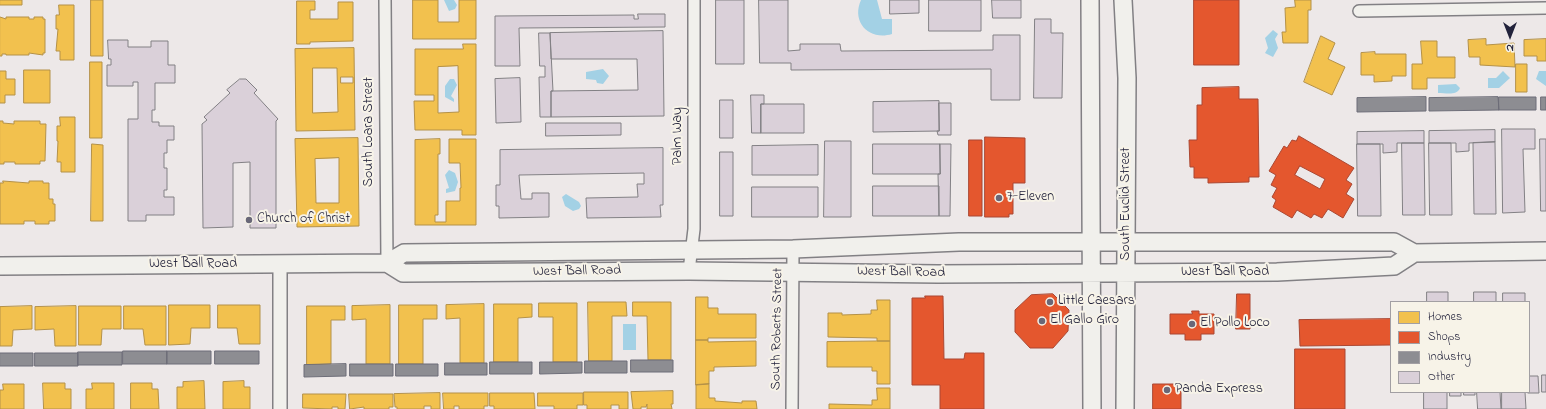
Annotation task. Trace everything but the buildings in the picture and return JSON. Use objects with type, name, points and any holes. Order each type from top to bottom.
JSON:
[{"type":"main road","points":[[1090,0],[1092,409]]},
{"type":"main road","name":"South Euclid Street","points":[[1123,0],[1127,78],[1126,409]]},
{"type":"main road","name":"West Ball Road","points":[[0,266],[387,263],[404,253],[793,249],[922,243],[1091,241],[1394,242],[1414,253],[1546,252]]},
{"type":"main road","name":"West Ball Road","points":[[387,263],[403,273],[689,271],[1091,273],[1291,272],[1394,266],[1414,253]]},
{"type":"street","name":"South Loara Street","points":[[385,0],[387,263]]},
{"type":"street","name":"Palm Way","points":[[689,271],[694,229],[694,0]]},
{"type":"street","points":[[1359,11],[1546,8]]},
{"type":"street","name":"South Roberts Street","points":[[792,409],[793,249]]},
{"type":"street","points":[[280,264],[280,409]]},
{"type":"water","points":[[444,0],[454,0],[457,5],[455,9],[449,11]]},
{"type":"water","points":[[861,0],[877,0],[882,19],[892,19],[892,34],[876,35],[864,28],[858,16]]},
{"type":"water","points":[[1273,30],[1278,34],[1275,39],[1278,48],[1273,57],[1265,53],[1268,48],[1265,38]]},
{"type":"water","points":[[603,69],[609,76],[603,84],[597,83],[596,80],[586,79],[586,72]]},
{"type":"water","points":[[1503,71],[1510,78],[1499,88],[1488,88],[1488,78],[1496,78]]},
{"type":"water","points":[[1539,71],[1546,71],[1546,86],[1536,79]]},
{"type":"water","points":[[450,79],[454,79],[457,85],[451,96],[454,99],[454,102],[445,97],[445,86]]},
{"type":"water","points":[[1456,84],[1460,88],[1459,91],[1451,94],[1438,93],[1438,85]]},
{"type":"water","points":[[449,170],[455,173],[458,182],[455,191],[446,193],[446,189],[449,188],[445,175]]},
{"type":"water","points":[[566,194],[579,202],[581,206],[579,209],[573,211],[565,206],[562,197]]},
{"type":"water","points":[[623,324],[636,324],[636,350],[623,350]]},
{"type":"place","name":"7-Eleven","points":[[999,198]]},
{"type":"place","name":"Church of Christ","points":[[249,220]]},
{"type":"place","name":"Little Caesars","points":[[1050,302]]},
{"type":"place","name":"El Gallo Giro","points":[[1042,321]]},
{"type":"place","name":"El Pollo Loco","points":[[1192,324]]},
{"type":"place","name":"Panda Express","points":[[1167,390]]}]
